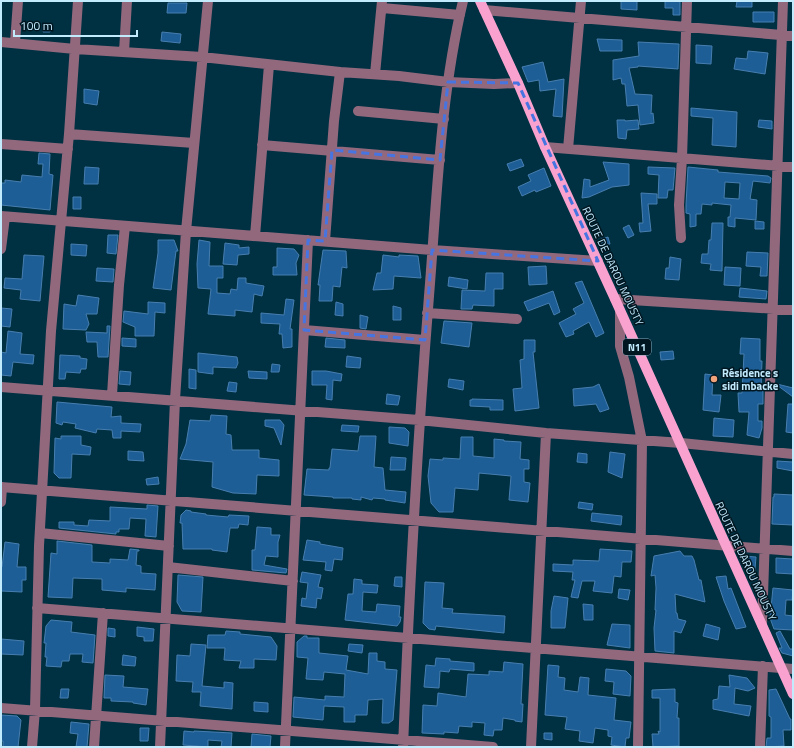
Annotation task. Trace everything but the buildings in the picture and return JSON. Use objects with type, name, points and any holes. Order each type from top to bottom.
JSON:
[{"type":"main road","name":"ROUTE DE DAROU MOUSTY","points":[[482,6],[793,694]]},
{"type":"street","points":[[15,43],[18,1]]},
{"type":"street","points":[[32,747],[35,710],[40,533],[53,308],[68,149],[78,1]]},
{"type":"street","points":[[124,52],[127,1]]},
{"type":"street","points":[[160,747],[175,400],[186,231],[208,1]]},
{"type":"street","points":[[403,743],[419,420],[432,250],[448,82],[460,15],[464,1]]},
{"type":"street","points":[[568,149],[581,1]]},
{"type":"street","points":[[681,238],[679,204],[687,1]]},
{"type":"street","points":[[762,625],[783,1]]},
{"type":"street","points":[[375,74],[382,5],[460,15]]},
{"type":"street","points":[[482,6],[580,18],[793,36]]},
{"type":"street","points":[[1,42],[75,49],[202,57],[448,82],[494,84],[518,83]]},
{"type":"street","points":[[255,236],[269,64]]},
{"type":"street","points":[[325,241],[334,121],[340,72]]},
{"type":"street","points":[[358,110],[444,119]]},
{"type":"street","points":[[69,134],[194,143]]},
{"type":"street","points":[[1,144],[68,149]]},
{"type":"street","points":[[262,144],[440,160]]},
{"type":"street","points":[[545,147],[793,167]]},
{"type":"street","points":[[1,249],[3,216],[62,222],[432,250],[598,261]]},
{"type":"street","points":[[112,395],[118,293],[124,226]]},
{"type":"street","points":[[285,747],[308,240]]},
{"type":"street","points":[[615,299],[793,310]]},
{"type":"street","points":[[620,311],[620,346],[629,377],[642,441],[638,747]]},
{"type":"street","points":[[428,313],[517,319]]},
{"type":"street","points":[[304,330],[425,340]]},
{"type":"street","points":[[1,387],[419,420],[546,433],[680,443],[793,454]]},
{"type":"street","points":[[531,747],[546,433]]},
{"type":"street","points":[[1,502],[2,487],[793,551]]},
{"type":"street","points":[[40,533],[169,546]]},
{"type":"street","points":[[168,567],[293,581]]},
{"type":"street","points":[[37,608],[793,669]]},
{"type":"street","points":[[94,747],[103,613]]},
{"type":"street","points":[[760,747],[763,666]]},
{"type":"street","points":[[1,708],[286,730],[403,743],[493,747]]},
{"type":"highlighted area","points":[[448,82],[518,83],[598,261],[432,250],[425,340],[304,330],[308,240],[325,241],[332,150],[440,160]]},
{"type":"place","name":"Résidence s sidi mbacke","points":[[714,379]]}]
